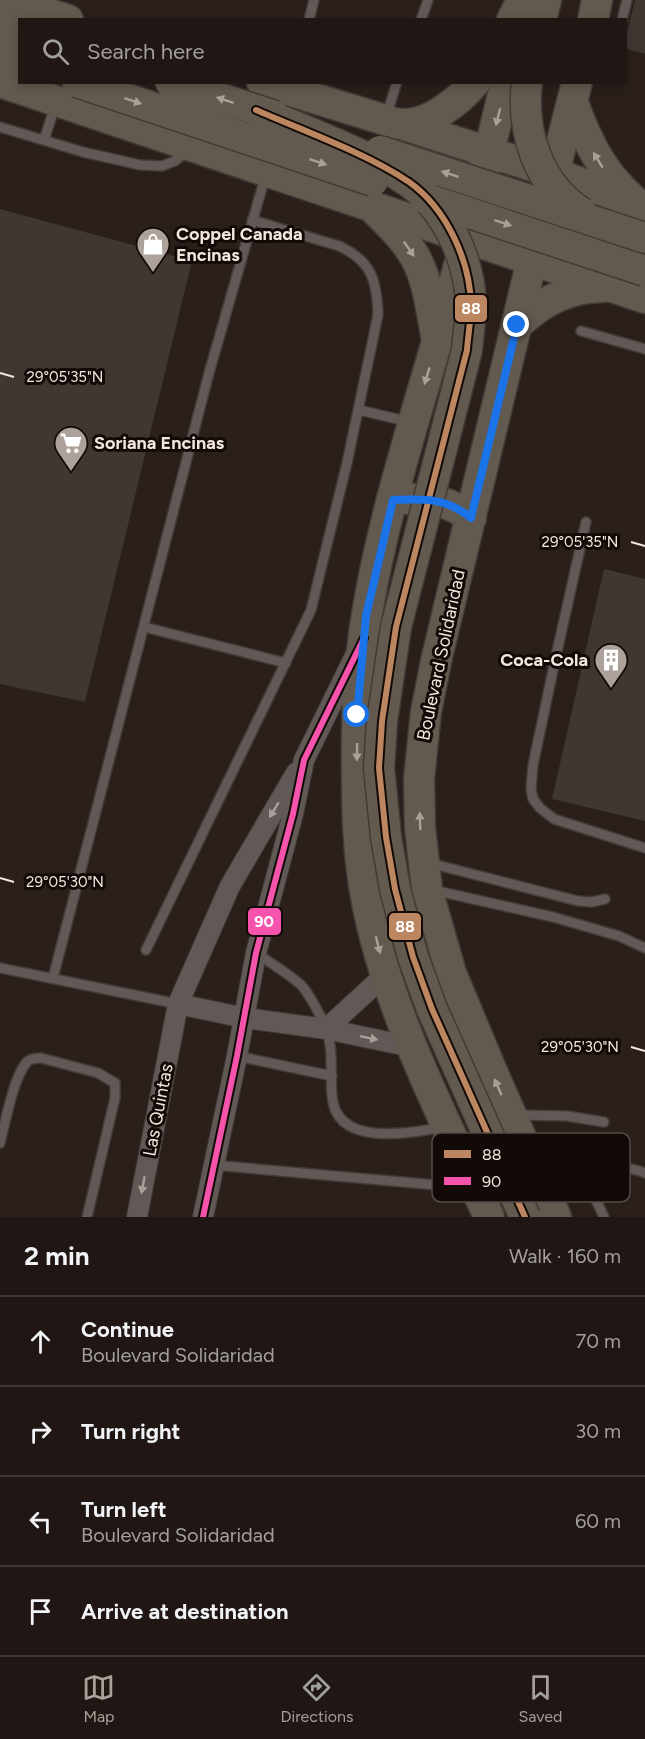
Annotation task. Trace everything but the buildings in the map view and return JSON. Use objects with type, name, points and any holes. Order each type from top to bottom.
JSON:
[{"type":"main road","points":[[8,0],[62,18]]},
{"type":"main road","points":[[513,18],[522,0]]},
{"type":"main road","points":[[522,18],[527,0]]},
{"type":"main road","points":[[542,18],[546,0]]},
{"type":"main road","points":[[593,18],[597,0]]},
{"type":"main road","points":[[0,28],[18,33]]},
{"type":"main road","points":[[0,57],[18,62]]},
{"type":"main road","points":[[0,82],[67,92],[645,271]]},
{"type":"main road","points":[[181,84],[394,122],[554,173],[641,205]]},
{"type":"main road","points":[[394,122],[424,120],[452,104],[473,84]]},
{"type":"main road","points":[[451,1133],[412,1047],[385,975],[366,897],[357,801],[357,715],[364,638],[374,578],[412,423],[437,343],[506,84]]},
{"type":"main road","points":[[527,84],[524,105],[530,144],[547,181],[576,209],[619,236],[645,248]]},
{"type":"main road","points":[[578,90],[593,152],[606,172],[641,205]]},
{"type":"main road","name":"Boulevard Solidaridad","points":[[519,1133],[451,973],[426,875],[420,818],[419,779],[421,746],[437,657],[532,260],[578,90]]},
{"type":"main road","points":[[67,92],[192,146],[645,298]]},
{"type":"main road","points":[[279,101],[645,238]]},
{"type":"main road","points":[[279,101],[373,162],[410,183],[433,205],[453,234],[466,266],[471,304],[467,350],[396,627],[382,721],[379,768],[393,879],[413,957],[432,1009],[487,1133]]},
{"type":"main road","points":[[370,205],[394,229],[415,256],[427,289],[437,343]]},
{"type":"main road","points":[[517,325],[532,310],[550,299],[570,291],[612,286]]},
{"type":"main road","points":[[393,500],[432,499],[460,509],[471,518]]},
{"type":"main road","points":[[482,1202],[489,1217]]},
{"type":"main road","points":[[518,1202],[525,1217]]},
{"type":"main road","name":"Boulevard Solidaridad","points":[[549,1202],[556,1217]]},
{"type":"street","points":[[202,1217],[245,1018],[256,953],[304,760],[364,638]]},
{"type":"street","name":"Las Quintas","points":[[137,1217],[178,1004],[230,886],[304,760]]},
{"type":"street","points":[[326,1029],[385,975]]},
{"type":"street","points":[[178,1004],[245,1018],[326,1029],[412,1047]]},
{"type":"lane","points":[[310,18],[314,0]]},
{"type":"lane","points":[[422,18],[428,0]]},
{"type":"lane","points":[[622,18],[627,0]]},
{"type":"lane","points":[[394,122],[398,84]]},
{"type":"lane","points":[[44,140],[67,92]]},
{"type":"lane","points":[[0,127],[118,161],[140,165],[162,165],[175,161],[192,146]]},
{"type":"lane","points":[[53,978],[209,373],[277,136]]},
{"type":"lane","points":[[146,950],[311,610],[359,410],[378,315],[373,276],[364,261],[346,249],[252,220]]},
{"type":"lane","points":[[581,331],[645,349]]},
{"type":"lane","points":[[359,410],[412,423]]},
{"type":"lane","points":[[586,522],[533,765],[531,789],[533,799],[554,819],[645,848]]},
{"type":"lane","points":[[144,627],[286,663]]},
{"type":"lane","points":[[426,875],[578,901],[592,902],[605,899]]},
{"type":"lane","points":[[426,875],[619,936],[645,948]]},
{"type":"lane","points":[[256,953],[302,986],[326,1029],[332,1076],[333,1109],[338,1118],[351,1128],[376,1133],[402,1133],[448,1126]]},
{"type":"lane","points":[[0,968],[178,1004]]},
{"type":"lane","points":[[237,1056],[332,1076]]},
{"type":"lane","points":[[0,1143],[15,1088],[28,1061],[41,1058],[98,1073],[115,1083],[115,1098],[87,1217]]},
{"type":"lane","points":[[511,1115],[567,1116],[604,1122]]},
{"type":"lane","points":[[213,1165],[432,1185]]},
{"type":"lane","points":[[630,1171],[645,1173]]},
{"type":"lane","points":[[597,1202],[604,1217]]},
{"type":"transit line","name":"88","points":[[256,110],[374,161],[409,182],[422,193],[445,220],[454,236],[466,270],[471,305],[467,350],[396,627],[382,721],[379,768],[386,837],[395,889],[413,957],[432,1009],[487,1133]]},
{"type":"transit line","name":"90","points":[[203,1217],[256,953],[293,814],[304,760],[364,638]]},
{"type":"transit line","name":"88","points":[[518,1202],[525,1217]]},
{"type":"place","name":"Coppel Canada Encinas","points":[[153,273]]},
{"type":"place","name":"Soriana Encinas","points":[[71,472]]},
{"type":"place","name":"Coca-Cola","points":[[611,689]]},
{"type":"route","points":[[357,715],[366,616],[393,500],[432,499],[460,509],[471,518],[517,325]]}]
